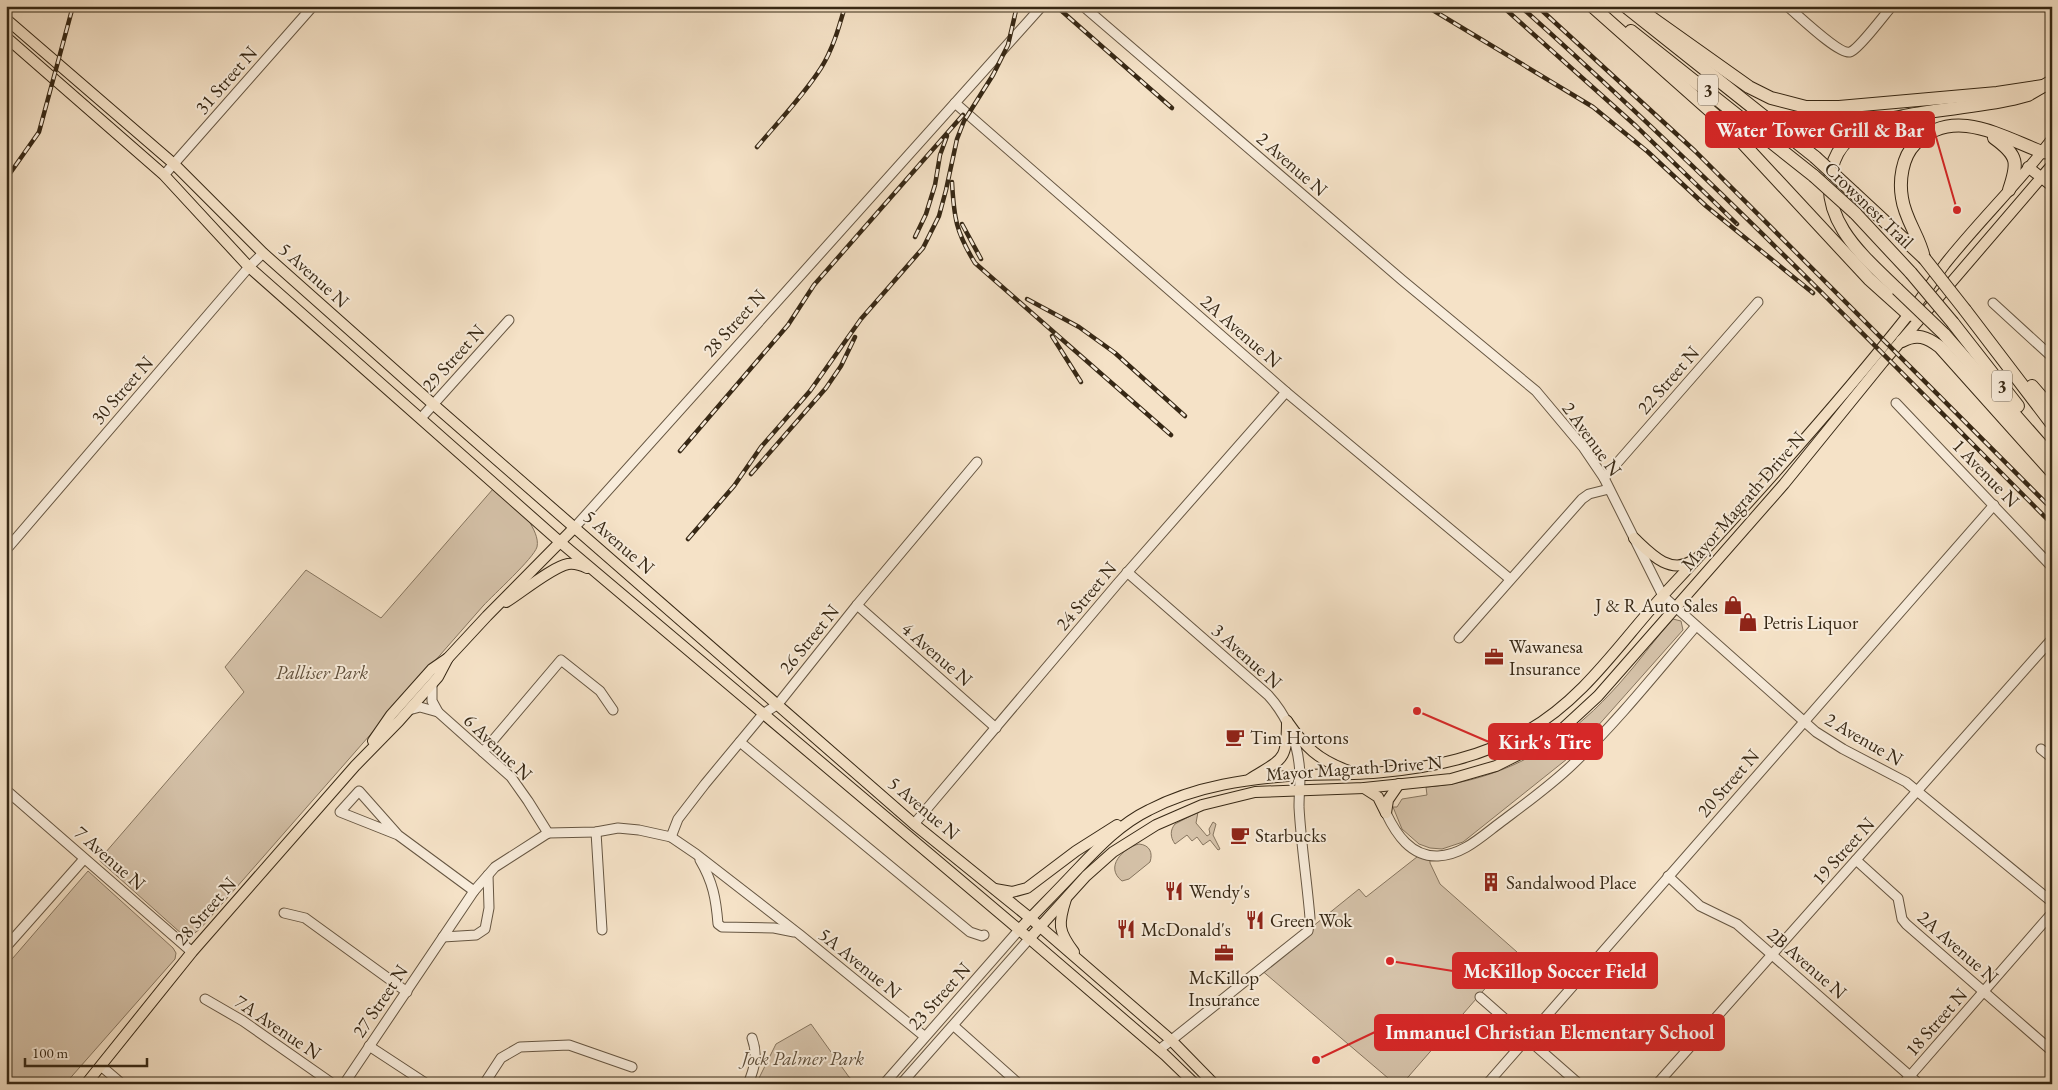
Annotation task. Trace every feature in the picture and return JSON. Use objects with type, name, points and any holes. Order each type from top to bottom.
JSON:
[{"type":"highway","points":[[1592,6],[1725,124],[1842,252],[1908,314],[1923,317]]},
{"type":"highway","name":"Crowsnest Trail","points":[[1600,6],[1814,176],[1855,214],[1912,273],[1954,323],[2052,448]]},
{"type":"highway","name":"Crowsnest Trail","points":[[1624,6],[1815,157],[1924,258],[2052,424]]},
{"type":"highway","points":[[1635,6],[1749,87],[1789,104],[1806,107],[1839,107],[1997,93],[2047,84]]},
{"type":"highway","points":[[2047,84],[2028,95],[1997,102],[1879,121],[1858,132],[1842,146],[1834,161],[1829,191],[1835,217],[1843,231],[1865,258],[1944,334],[2052,457]]},
{"type":"highway","points":[[1924,258],[1922,247],[1909,222],[1901,196],[1901,183],[1906,157],[1921,138],[1944,126],[1964,125],[1982,129],[2044,154]]},
{"type":"highway","points":[[1982,129],[2013,154],[2016,169],[2009,190]]},
{"type":"highway","points":[[1969,315],[2052,409]]},
{"type":"highway","points":[[1902,341],[1913,336],[1919,336],[1929,339],[1940,347],[2052,472]]},
{"type":"main road","name":"5 Avenue N","points":[[6,19],[174,164],[263,253],[434,405],[575,526],[914,824],[1030,918],[1171,1040],[1214,1084]]},
{"type":"main road","name":"5 Avenue N","points":[[6,37],[164,175],[249,267],[422,417],[560,542],[1019,930],[1159,1050],[1195,1084]]},
{"type":"main road","name":"Mayor Magrath Drive N","points":[[1019,930],[1106,841],[1138,816],[1165,802],[1217,785],[1300,775],[1382,773],[1450,762],[1490,749],[1528,730],[1564,706],[1589,682],[1826,412],[1908,314],[1947,262],[2028,167],[2044,154],[2052,139]]},
{"type":"main road","points":[[2044,154],[2051,167]]},
{"type":"main road","points":[[2028,167],[2052,186]]},
{"type":"main road","name":"Mayor Magrath Drive N","points":[[1029,939],[1086,876],[1113,852],[1175,816],[1211,802],[1254,792],[1364,788],[1451,779],[1496,766],[1544,742],[1586,709],[1784,484],[1902,341],[2051,167]]},
{"type":"main road","name":"28 Street N","points":[[355,766],[391,716],[432,669],[448,658],[575,526]]},
{"type":"main road","points":[[1634,538],[1665,564],[1681,566],[1700,557]]},
{"type":"main road","points":[[487,616],[549,573],[567,564],[576,564],[597,573]]},
{"type":"main road","name":"28 Street N","points":[[86,1084],[192,952],[355,766],[432,684],[448,658]]},
{"type":"main road","points":[[1286,721],[1303,744],[1314,754],[1333,766],[1354,773]]},
{"type":"main road","points":[[1247,781],[1280,760],[1287,740],[1286,721]]},
{"type":"main road","points":[[1386,813],[1388,800],[1399,784]]},
{"type":"main road","points":[[1364,788],[1378,797],[1386,813]]},
{"type":"main road","points":[[993,888],[1012,892],[1027,888],[1099,835],[1120,823],[1138,816]]},
{"type":"main road","points":[[1067,896],[1060,922],[1070,947],[1084,965]]},
{"type":"street","name":"31 Street N","points":[[164,175],[313,6]]},
{"type":"street","name":"28 Street N","points":[[575,526],[1042,6]]},
{"type":"street","name":"2 Avenue N","points":[[1083,6],[1402,280],[1536,391],[1583,447],[1604,478],[1663,596],[1804,722],[1832,742],[1906,782],[2052,902]]},
{"type":"street","points":[[1787,6],[1833,45],[1845,52],[1850,52],[1858,46],[1892,6]]},
{"type":"street","name":"2A Avenue N","points":[[955,103],[1286,392],[1510,579]]},
{"type":"street","name":"30 Street N","points":[[7,546],[263,253]]},
{"type":"street","name":"22 Street N","points":[[1604,478],[1758,302]]},
{"type":"street","points":[[1993,303],[2052,357]]},
{"type":"street","name":"29 Street N","points":[[422,417],[509,320]]},
{"type":"street","name":"24 Street N","points":[[914,824],[1128,572],[1286,392]]},
{"type":"street","name":"1 Avenue N","points":[[1896,403],[2052,567]]},
{"type":"street","name":"26 Street N","points":[[671,837],[678,819],[740,742],[763,714],[778,704],[857,605],[977,462]]},
{"type":"street","points":[[1459,638],[1582,499],[1589,494],[1609,489]]},
{"type":"street","name":"20 Street N","points":[[1487,1084],[1526,1037],[1994,505]]},
{"type":"street","name":"3 Avenue N","points":[[1128,572],[1268,695],[1286,721],[1296,746],[1300,775],[1299,806],[1310,918],[1308,931],[1171,1040]]},
{"type":"street","name":"4 Avenue N","points":[[857,605],[996,728]]},
{"type":"street","points":[[1386,813],[1398,836],[1415,850],[1438,856],[1464,849],[1514,813],[1573,764],[1696,626]]},
{"type":"street","name":"19 Street N","points":[[1658,1084],[2052,639]]},
{"type":"street","points":[[483,752],[561,660],[600,691],[613,710]]},
{"type":"street","name":"6 Avenue N","points":[[432,684],[432,701],[438,712],[511,777],[528,800],[548,833]]},
{"type":"street","name":"6 Avenue N","points":[[409,710],[420,707],[438,712]]},
{"type":"street","points":[[740,742],[970,932],[984,935]]},
{"type":"street","points":[[2041,749],[2052,758]]},
{"type":"street","name":"7 Avenue N","points":[[6,790],[192,952]]},
{"type":"street","points":[[398,835],[340,812],[359,791],[398,835],[474,890]]},
{"type":"street","name":"5A Avenue N","points":[[548,833],[596,832],[618,828],[639,830],[671,837],[696,854],[799,934],[924,1036]]},
{"type":"street","points":[[596,832],[602,930]]},
{"type":"street","name":"27 Street N","points":[[344,1084],[474,890],[495,866],[548,833]]},
{"type":"street","name":"5A Avenue N","points":[[696,854],[710,876],[716,902],[718,924],[722,927],[774,928],[799,934]]},
{"type":"street","points":[[6,947],[84,859]]},
{"type":"street","name":"2A Avenue N","points":[[1856,860],[1898,898],[1902,919],[1906,924],[2052,1051]]},
{"type":"street","points":[[443,937],[476,935],[485,929],[489,908],[488,875]]},
{"type":"street","name":"2B Avenue N","points":[[1668,876],[1700,906],[1737,924],[1919,1084]]},
{"type":"street","points":[[284,913],[305,918],[407,992]]},
{"type":"street","name":"18 Street N","points":[[1903,1084],[2052,913]]},
{"type":"street","name":"23 Street N","points":[[884,1084],[924,1036],[1019,930]]},
{"type":"street","name":"23 Street N","points":[[901,1084],[1029,939]]},
{"type":"street","points":[[1480,997],[1579,1084]]},
{"type":"street","name":"7A Avenue N","points":[[205,999],[243,1021],[333,1084]]},
{"type":"street","points":[[954,1026],[1019,1084]]},
{"type":"street","points":[[748,1084],[755,1066],[756,1056],[752,1038]]},
{"type":"street","points":[[1159,1050],[1171,1040]]},
{"type":"street","points":[[484,1084],[501,1058],[520,1047],[569,1045],[632,1068]]},
{"type":"street","points":[[369,1046],[427,1084]]},
{"type":"street","points":[[102,1066],[122,1084]]},
{"type":"green space","name":"Palliser Park","points":[[493,489],[529,521],[537,540],[537,547],[534,552],[521,568],[483,606],[200,929],[188,938],[183,935],[99,860],[244,692],[225,667],[306,570],[381,618]]},
{"type":"green space","points":[[1673,619],[1681,621],[1683,630],[1572,755],[1463,842],[1442,849],[1430,848],[1419,844],[1402,829],[1393,807],[1397,807],[1402,799],[1427,795],[1426,787],[1448,785],[1469,780],[1511,766],[1549,746],[1567,733],[1611,693]]},
{"type":"green space","points":[[1198,812],[1196,823],[1207,836],[1210,834],[1209,829],[1213,822],[1216,824],[1213,835],[1220,849],[1218,850],[1210,840],[1203,845],[1197,837],[1192,841],[1187,835],[1175,844],[1173,841],[1171,831],[1173,826]]},
{"type":"green space","points":[[1139,844],[1146,846],[1150,850],[1150,862],[1129,879],[1122,881],[1117,876],[1115,864],[1122,854]]},
{"type":"green space","points":[[1422,853],[1430,855],[1430,863],[1440,884],[1517,952],[1402,1084],[1395,1084],[1260,969],[1359,889],[1366,897]]},
{"type":"green space","points":[[88,871],[173,948],[176,953],[175,959],[65,1084],[6,1084],[6,966]]},
{"type":"green space","name":"Jock Palmer Park","points":[[811,1024],[849,1077],[858,1084],[756,1084],[776,1044]]},
{"type":"railway","points":[[6,179],[39,132],[73,6]]},
{"type":"railway","points":[[757,147],[799,98],[821,68],[832,46],[845,6]]},
{"type":"railway","points":[[688,539],[734,486],[761,447],[810,391],[861,319],[923,248],[939,216],[957,139],[964,121],[993,75],[1008,45],[1017,6]]},
{"type":"railway","points":[[1056,6],[1172,108]]},
{"type":"railway","points":[[1426,6],[1593,107],[1648,152],[1706,206],[1813,293]]},
{"type":"railway","points":[[1502,6],[1636,126],[1737,224]]},
{"type":"railway","points":[[1520,6],[1589,68],[1723,196],[1856,326],[2052,524]]},
{"type":"railway","points":[[1537,6],[1695,151],[2052,509]]},
{"type":"railway","points":[[680,451],[788,325],[814,285],[963,115]]},
{"type":"railway","points":[[915,237],[926,214],[935,185],[940,155],[947,136]]},
{"type":"railway","points":[[952,182],[957,224],[975,263],[1171,435]]},
{"type":"railway","points":[[962,224],[981,259]]},
{"type":"railway","points":[[1027,299],[1079,327],[1115,353],[1185,416]]},
{"type":"railway","points":[[1052,336],[1081,382]]},
{"type":"railway","points":[[751,474],[826,388],[841,366],[855,337]]},
{"type":"place","name":"Water Tower Grill & Bar","points":[[1957,210]]},
{"type":"place","name":"J & R Auto Sales","points":[[1733,605]]},
{"type":"place","name":"Petris Liquor","points":[[1748,622]]},
{"type":"place","name":"Wawanesa Insurance","points":[[1494,657]]},
{"type":"place","name":"Kirk's Tire","points":[[1417,711]]},
{"type":"place","name":"Tim Hortons","points":[[1235,737]]},
{"type":"place","name":"Starbucks","points":[[1240,835]]},
{"type":"place","name":"Sandalwood Place","points":[[1491,882]]},
{"type":"place","name":"Wendy's","points":[[1174,891]]},
{"type":"place","name":"Green Wok","points":[[1255,920]]},
{"type":"place","name":"McDonald's","points":[[1126,929]]},
{"type":"place","name":"McKillop Insurance","points":[[1224,953]]},
{"type":"place","name":"McKillop Soccer Field","points":[[1390,961]]},
{"type":"place","name":"Immanuel Christian Elementary School","points":[[1316,1060]]}]
